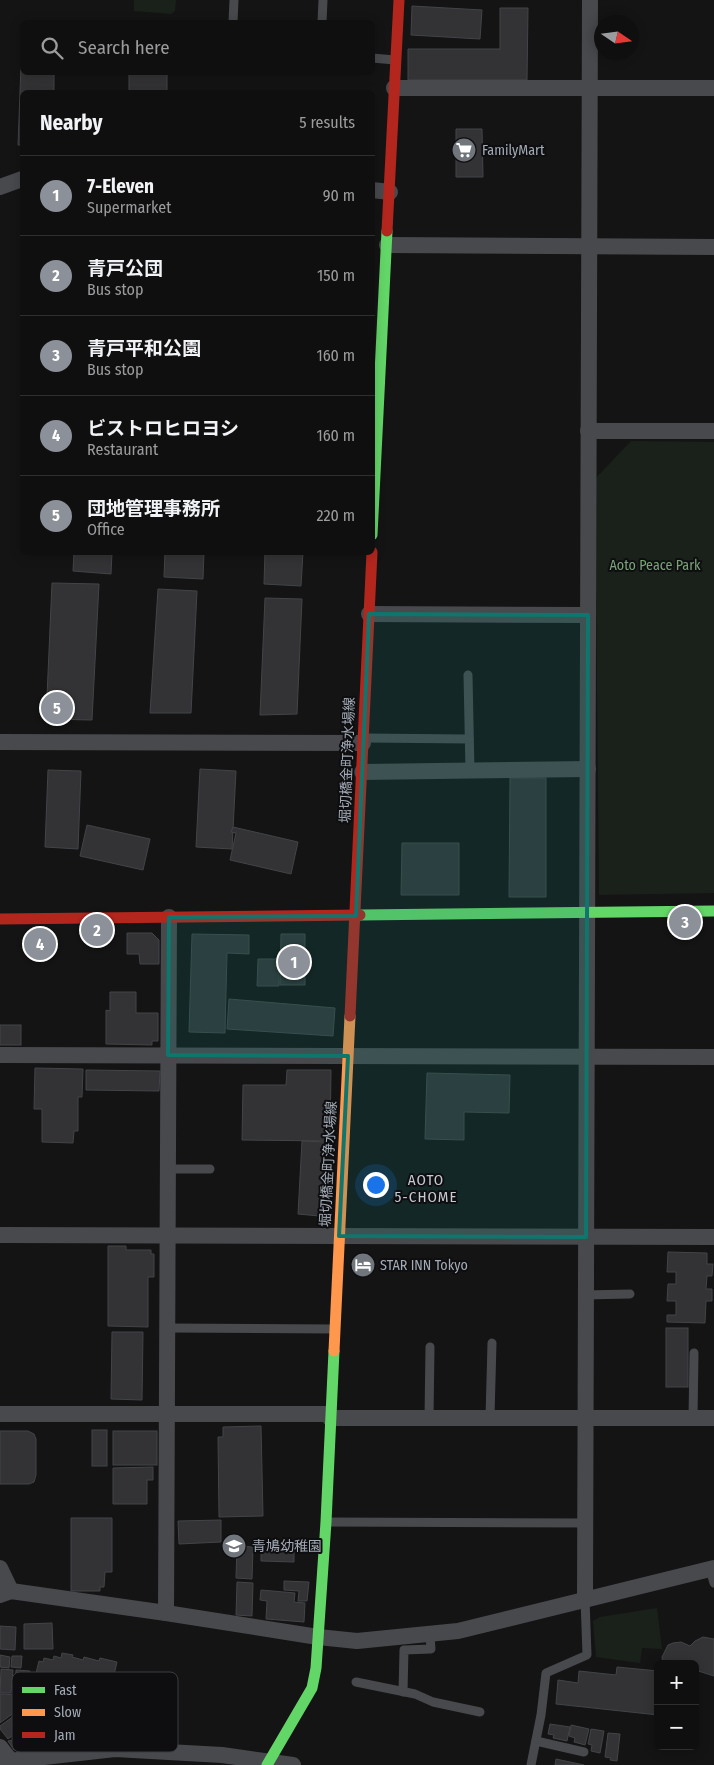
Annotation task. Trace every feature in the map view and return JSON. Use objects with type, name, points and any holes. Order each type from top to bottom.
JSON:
[{"type":"street","points":[[375,477],[398,0]]},
{"type":"street","points":[[585,1599],[590,0]]},
{"type":"street","points":[[394,88],[714,88]]},
{"type":"street","points":[[0,187],[20,180]]},
{"type":"street","points":[[375,190],[390,192]]},
{"type":"street","points":[[387,245],[714,247]]},
{"type":"street","points":[[588,431],[714,431]]},
{"type":"street","name":"堀切橋金町浄水場線","points":[[268,1763],[312,1688],[316,1668],[326,1522],[372,555]]},
{"type":"street","points":[[369,614],[588,615]]},
{"type":"street","points":[[0,742],[363,741]]},
{"type":"street","points":[[362,772],[588,769]]},
{"type":"street","points":[[0,919],[714,911]]},
{"type":"street","points":[[166,1613],[169,917]]},
{"type":"street","points":[[0,1055],[714,1057]]},
{"type":"street","points":[[0,1235],[714,1237]]},
{"type":"street","points":[[0,1414],[167,1414],[428,1418],[714,1418]]},
{"type":"street","points":[[0,1568],[6,1593],[166,1613],[318,1637],[357,1641],[458,1631],[585,1599],[713,1573]]},
{"type":"street","points":[[0,1747],[8,1762],[90,1752]]},
{"type":"street","points":[[168,1752],[222,1755],[268,1763],[293,1765]]},
{"type":"lane","points":[[233,20],[234,0]]},
{"type":"lane","points":[[322,20],[323,0]]},
{"type":"lane","points":[[375,58],[395,60]]},
{"type":"lane","points":[[468,675],[470,771]]},
{"type":"lane","points":[[363,741],[469,739]]},
{"type":"lane","points":[[168,1169],[210,1169]]},
{"type":"lane","points":[[585,1295],[630,1294]]},
{"type":"lane","points":[[167,1328],[334,1329]]},
{"type":"lane","points":[[490,1417],[492,1344]]},
{"type":"lane","points":[[428,1418],[430,1347]]},
{"type":"lane","points":[[693,1418],[694,1353]]},
{"type":"lane","points":[[326,1522],[586,1523]]},
{"type":"lane","points":[[531,1765],[541,1714],[546,1673],[587,1655],[585,1599]]},
{"type":"lane","points":[[403,1692],[404,1650],[431,1649],[430,1635]]},
{"type":"lane","points":[[356,1682],[415,1694],[433,1702],[480,1712]]},
{"type":"lane","points":[[536,1741],[584,1752]]},
{"type":"highlighted area","points":[[369,614],[588,615],[586,1237],[339,1236],[348,1056],[168,1055],[169,917],[356,916]]},
{"type":"green space","points":[[134,0],[176,0],[175,11],[171,14],[134,11]]},
{"type":"green space","name":"Aoto Peace Park","points":[[631,441],[714,442],[714,893],[599,895],[595,479]]},
{"type":"green space","points":[[657,1608],[662,1649],[642,1648],[640,1663],[596,1657],[593,1621],[600,1617]]},
{"type":"building","points":[[412,6],[482,10],[480,39],[411,35]]},
{"type":"building","points":[[500,8],[528,8],[527,80],[408,80],[408,49],[500,49]]},
{"type":"building","points":[[21,75],[54,75],[54,90],[20,90]]},
{"type":"building","points":[[129,75],[167,75],[167,90],[129,90]]},
{"type":"building","points":[[20,92],[20,145],[18,145]]},
{"type":"building","points":[[456,129],[482,129],[483,177],[456,177]]},
{"type":"building","points":[[74,555],[112,555],[111,574],[73,571]]},
{"type":"building","points":[[165,555],[204,555],[203,579],[164,577]]},
{"type":"building","points":[[265,555],[303,555],[301,586],[264,584]]},
{"type":"building","points":[[52,583],[99,584],[92,720],[46,719]]},
{"type":"building","points":[[158,589],[197,591],[191,713],[150,713]]},
{"type":"building","points":[[265,598],[302,599],[297,714],[260,715]]},
{"type":"building","points":[[200,769],[236,771],[232,849],[196,847]]},
{"type":"building","points":[[48,770],[81,771],[78,849],[45,847]]},
{"type":"building","points":[[510,778],[546,778],[546,897],[509,897]]},
{"type":"building","points":[[87,825],[150,839],[143,870],[80,856]]},
{"type":"building","points":[[233,827],[298,842],[291,874],[230,860],[236,833],[231,832]]},
{"type":"building","points":[[402,843],[459,843],[459,895],[401,895]]},
{"type":"building","points":[[127,933],[152,933],[159,940],[159,964],[140,964],[139,954],[127,954]]},
{"type":"building","points":[[192,934],[249,935],[249,954],[227,953],[225,1033],[189,1032]]},
{"type":"building","points":[[281,934],[305,934],[305,985],[280,985]]},
{"type":"building","points":[[258,959],[279,959],[279,986],[257,986]]},
{"type":"building","points":[[110,992],[136,992],[136,1013],[158,1013],[158,1041],[152,1041],[152,1045],[106,1044],[106,1010],[110,1011]]},
{"type":"building","points":[[229,999],[335,1008],[333,1036],[227,1029]]},
{"type":"building","points":[[0,1025],[21,1025],[21,1045],[0,1045]]},
{"type":"building","points":[[35,1068],[83,1069],[82,1097],[78,1097],[78,1131],[74,1131],[73,1143],[42,1142],[42,1109],[34,1109]]},
{"type":"building","points":[[86,1070],[160,1071],[159,1091],[86,1090]]},
{"type":"building","points":[[287,1070],[331,1070],[330,1141],[242,1140],[243,1085],[286,1085]]},
{"type":"building","points":[[427,1073],[510,1075],[509,1113],[464,1112],[464,1140],[425,1139]]},
{"type":"building","points":[[302,1141],[325,1142],[322,1213],[319,1216],[298,1214]]},
{"type":"building","points":[[108,1246],[126,1246],[126,1250],[151,1250],[151,1254],[154,1254],[154,1277],[148,1277],[148,1327],[108,1326]]},
{"type":"building","points":[[668,1252],[707,1253],[707,1264],[713,1264],[712,1276],[707,1276],[706,1289],[712,1289],[712,1301],[706,1301],[705,1323],[667,1322],[667,1315],[676,1315],[676,1301],[667,1301],[668,1284],[676,1284],[676,1272],[667,1272]]},
{"type":"building","points":[[666,1328],[688,1328],[688,1387],[666,1387]]},
{"type":"building","points":[[112,1332],[143,1332],[142,1400],[111,1399]]},
{"type":"building","points":[[261,1426],[263,1516],[219,1517],[218,1437],[223,1437],[223,1427]]},
{"type":"building","points":[[92,1430],[107,1430],[107,1466],[92,1466]]},
{"type":"building","points":[[0,1431],[28,1431],[34,1434],[36,1439],[36,1475],[34,1482],[29,1484],[0,1484]]},
{"type":"building","points":[[113,1431],[157,1431],[157,1465],[113,1465]]},
{"type":"building","points":[[153,1467],[153,1480],[147,1480],[147,1504],[113,1504],[113,1468]]},
{"type":"building","points":[[71,1518],[112,1518],[112,1572],[105,1572],[104,1587],[100,1587],[100,1591],[71,1591]]},
{"type":"building","points":[[221,1520],[221,1542],[179,1544],[178,1521]]},
{"type":"building","points":[[237,1546],[253,1547],[252,1579],[236,1578]]},
{"type":"building","points":[[261,1547],[294,1548],[294,1562],[261,1561]]},
{"type":"building","points":[[284,1581],[309,1582],[307,1601],[298,1601],[299,1591],[284,1590]]},
{"type":"building","points":[[237,1582],[253,1583],[252,1616],[236,1615]]},
{"type":"building","points":[[261,1590],[295,1593],[294,1602],[305,1603],[304,1622],[266,1619],[267,1601],[260,1600]]},
{"type":"building","points":[[52,1623],[53,1649],[24,1649],[24,1624]]},
{"type":"building","points":[[0,1626],[16,1627],[15,1650],[0,1649]]},
{"type":"building","points":[[703,1637],[714,1639],[714,1676],[699,1671],[699,1660],[662,1660],[668,1645],[681,1642],[690,1646]]},
{"type":"building","points":[[62,1653],[73,1655],[72,1657],[83,1660],[84,1657],[99,1661],[100,1658],[117,1662],[115,1672],[36,1672],[39,1661],[43,1662],[44,1658],[53,1660],[54,1656],[61,1658]]},
{"type":"building","points":[[0,1655],[10,1657],[9,1668],[0,1667]]},
{"type":"building","points":[[12,1656],[22,1656],[21,1668],[11,1667]]},
{"type":"building","points":[[617,1667],[654,1671],[654,1715],[556,1704],[558,1680],[578,1683],[579,1671],[616,1675]]},
{"type":"building","points":[[1,1669],[13,1670],[11,1693],[0,1693]]},
{"type":"building","points":[[16,1670],[30,1671],[30,1672],[16,1672]]},
{"type":"building","points":[[0,1694],[12,1694],[12,1714],[0,1723]]},
{"type":"building","points":[[12,1717],[12,1736],[8,1739],[0,1729],[0,1726]]},
{"type":"building","points":[[550,1724],[570,1727],[567,1741],[553,1738],[554,1735],[548,1734]]},
{"type":"building","points":[[571,1725],[589,1729],[585,1745],[574,1742],[575,1738],[569,1736]]},
{"type":"building","points":[[591,1729],[604,1731],[600,1753],[591,1751],[592,1745],[588,1744]]},
{"type":"building","points":[[608,1733],[620,1734],[617,1761],[605,1757]]},
{"type":"building","points":[[556,1759],[584,1765],[555,1765]]},
{"type":"traffic: fast","points":[[375,474],[387,231]]},
{"type":"traffic: fast","points":[[360,915],[714,911]]},
{"type":"traffic: fast","points":[[267,1765],[312,1688],[316,1668],[326,1522],[334,1351]]},
{"type":"traffic: slow","points":[[334,1351],[350,1016]]},
{"type":"traffic: jam","points":[[387,231],[399,0]]},
{"type":"traffic: jam","points":[[350,1016],[372,555]]},
{"type":"traffic: jam","points":[[0,919],[360,915]]},
{"type":"place","name":"FamilyMart","points":[[464,150]]},
{"type":"place","name":"団地管理事務所","points":[[57,708]]},
{"type":"place","name":"青戸平和公園","points":[[685,922]]},
{"type":"place","name":"青戸公団","points":[[97,930]]},
{"type":"place","name":"ビストロヒロヨシ","points":[[40,944]]},
{"type":"place","name":"7-Eleven","points":[[294,962]]},
{"type":"place","name":"STAR INN Tokyo","points":[[363,1265]]},
{"type":"place","name":"青鳩幼稚園","points":[[234,1546]]},
{"type":"district","name":"AOTO 5-CHOME","points":[[426,1188]]}]
